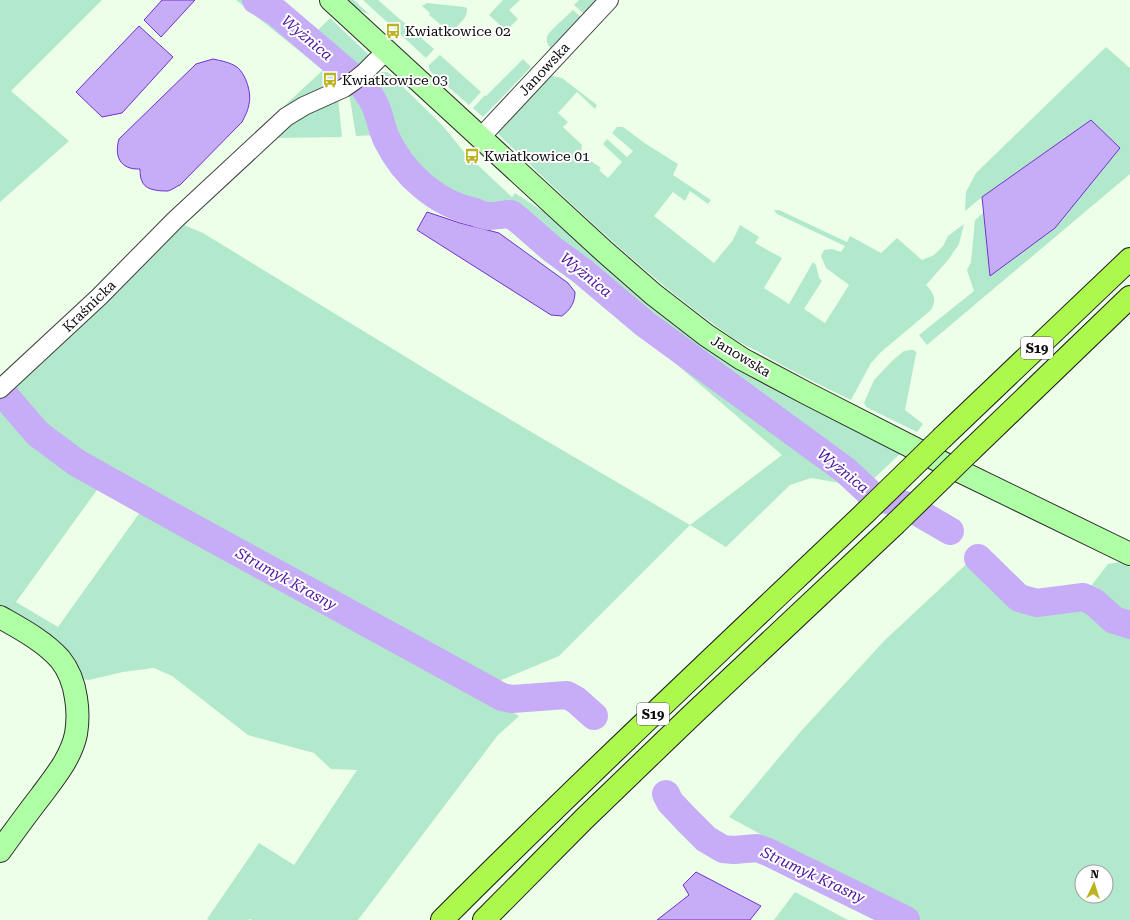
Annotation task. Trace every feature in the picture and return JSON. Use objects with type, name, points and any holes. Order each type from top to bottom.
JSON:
[{"type":"highway","name":"S19","points":[[442,920],[640,726],[1130,259]]},
{"type":"highway","name":"S19","points":[[484,920],[589,814],[894,525],[1130,297]]},
{"type":"street","name":"Janowska","points":[[331,0],[605,252],[677,313],[706,335],[742,359],[808,394],[949,466],[1130,554]]},
{"type":"street","name":"Janowska","points":[[480,138],[609,0]]},
{"type":"street","name":"Kraśnicka","points":[[0,389],[99,297],[175,220],[286,117],[304,106],[344,88],[364,73],[386,51]]},
{"type":"street","points":[[0,617],[48,648],[61,660],[70,675],[74,686],[78,716],[76,735],[60,770],[0,851]]},
{"type":"green space","points":[[0,0],[102,0],[11,91],[69,141],[0,202]]},
{"type":"green space","points":[[236,0],[254,0],[276,14],[349,77],[284,109],[282,108],[323,70]]},
{"type":"green space","points":[[260,0],[280,0],[317,31],[330,18],[368,54],[369,57],[352,74],[278,11]]},
{"type":"green space","points":[[346,0],[354,0],[370,15],[353,7]]},
{"type":"green space","points":[[363,0],[378,0],[434,49],[426,58]]},
{"type":"green space","points":[[503,0],[520,0],[509,10],[518,19],[506,31],[489,15]]},
{"type":"green space","points":[[579,0],[597,0],[584,14],[574,5]]},
{"type":"green space","points":[[427,3],[464,7],[467,8],[467,12],[463,20],[453,30],[446,29],[429,15],[430,13],[422,6]]},
{"type":"green space","points":[[573,10],[581,17],[551,49],[547,42],[548,35]]},
{"type":"green space","points":[[1106,47],[1130,68],[1130,174],[927,345],[919,335],[974,291],[967,270],[971,262],[975,220],[983,213],[990,276],[1120,148],[1091,120],[982,197],[965,211],[966,192],[976,173]]},
{"type":"green space","points":[[440,55],[481,92],[469,105],[429,69],[429,65]]},
{"type":"green space","points":[[523,59],[531,67],[483,117],[473,108]]},
{"type":"green space","points":[[382,72],[387,72],[390,74],[443,126],[464,152],[512,197],[515,193],[555,219],[624,284],[665,317],[726,360],[903,451],[866,486],[845,466],[646,323],[583,269],[553,247],[511,212],[487,214],[472,210],[457,205],[428,188],[416,178],[395,153],[388,139],[373,96],[364,83]]},
{"type":"green space","points":[[552,76],[562,78],[597,105],[595,109],[577,92],[558,113],[568,122],[563,127],[582,145],[581,154],[601,168],[599,170],[608,178],[622,162],[603,144],[607,139],[627,157],[633,151],[612,133],[617,127],[623,127],[646,144],[678,164],[673,175],[711,200],[708,204],[690,191],[685,201],[673,192],[654,216],[714,263],[733,240],[740,225],[759,237],[755,243],[782,258],[764,288],[789,304],[813,262],[816,265],[819,278],[822,281],[804,309],[825,323],[849,285],[826,268],[821,256],[824,250],[832,249],[841,252],[845,246],[777,214],[774,210],[779,210],[847,242],[850,236],[881,253],[897,238],[922,260],[934,255],[943,246],[948,236],[964,224],[959,244],[948,260],[926,285],[934,297],[934,303],[931,310],[881,352],[871,363],[851,400],[733,338],[641,267],[583,215],[498,134],[498,130],[548,78]]},
{"type":"green space","points":[[360,87],[372,108],[378,135],[356,136],[349,93]]},
{"type":"green space","points":[[338,97],[342,137],[278,138],[189,220],[281,129]]},
{"type":"green space","points":[[509,218],[522,227],[645,328],[857,487],[854,490],[840,483],[811,478],[790,485],[726,547],[690,525],[782,455],[517,228],[478,219]]},
{"type":"green space","points":[[184,225],[203,233],[460,390],[690,525],[559,656],[487,686],[312,591],[79,461],[39,433],[6,393],[134,275]]},
{"type":"green space","points":[[914,350],[917,353],[905,410],[923,424],[917,432],[866,407],[864,403],[874,380],[893,360],[904,351]]},
{"type":"green space","points":[[1,399],[34,437],[79,469],[102,483],[16,602],[58,627],[143,508],[302,594],[519,716],[498,735],[358,920],[207,919],[259,843],[294,865],[357,770],[331,769],[314,753],[248,735],[172,676],[154,668],[123,672],[89,680],[81,679],[0,607]]},
{"type":"green space","points":[[974,557],[1019,601],[1038,606],[1082,601],[1092,605],[1111,622],[1130,629],[1130,920],[918,920],[729,817],[802,730],[885,640]]},
{"type":"green space","points":[[1121,562],[1130,567],[1130,622],[1115,617],[1098,601],[1084,595],[1108,564]]},
{"type":"green space","points":[[795,892],[848,920],[774,920]]},
{"type":"shaded area","points":[[162,0],[195,0],[161,37],[144,20]]},
{"type":"shaded area","points":[[139,26],[173,57],[122,113],[102,117],[76,92]]},
{"type":"shaded area","points":[[213,59],[234,65],[240,70],[246,79],[250,100],[249,107],[242,122],[180,185],[168,191],[148,188],[143,183],[140,169],[128,167],[120,161],[117,151],[119,139],[196,64]]},
{"type":"shaded area","points":[[1091,120],[1120,148],[1055,228],[990,276],[982,197]]},
{"type":"shaded area","points":[[427,212],[460,223],[499,233],[568,283],[575,292],[572,306],[562,316],[551,315],[417,230]]},
{"type":"shaded area","points":[[696,872],[761,906],[750,920],[657,920],[689,895],[683,885]]},
{"type":"waterway","name":"Wyżnica","points":[[256,0],[276,12],[364,87],[376,107],[385,135],[394,153],[412,176],[423,186],[448,202],[486,216],[511,214],[645,324],[845,470],[873,496],[905,505],[950,531]]},
{"type":"waterway","name":"Strumyk Krasny","points":[[0,390],[38,434],[77,463],[190,526],[502,697],[512,699],[567,695],[576,700],[594,716]]},
{"type":"waterway","name":"Wyżnica","points":[[978,558],[1019,598],[1037,603],[1083,597],[1094,602],[1114,620],[1130,625]]},
{"type":"waterway","name":"Strumyk Krasny","points":[[666,794],[670,802],[706,839],[723,849],[734,850],[757,848],[768,852],[906,920]]},
{"type":"place","name":"Kwiatkowice 02","points":[[393,31]]},
{"type":"place","name":"Kwiatkowice 03","points":[[330,80]]},
{"type":"place","name":"Kwiatkowice 01","points":[[472,156]]}]
